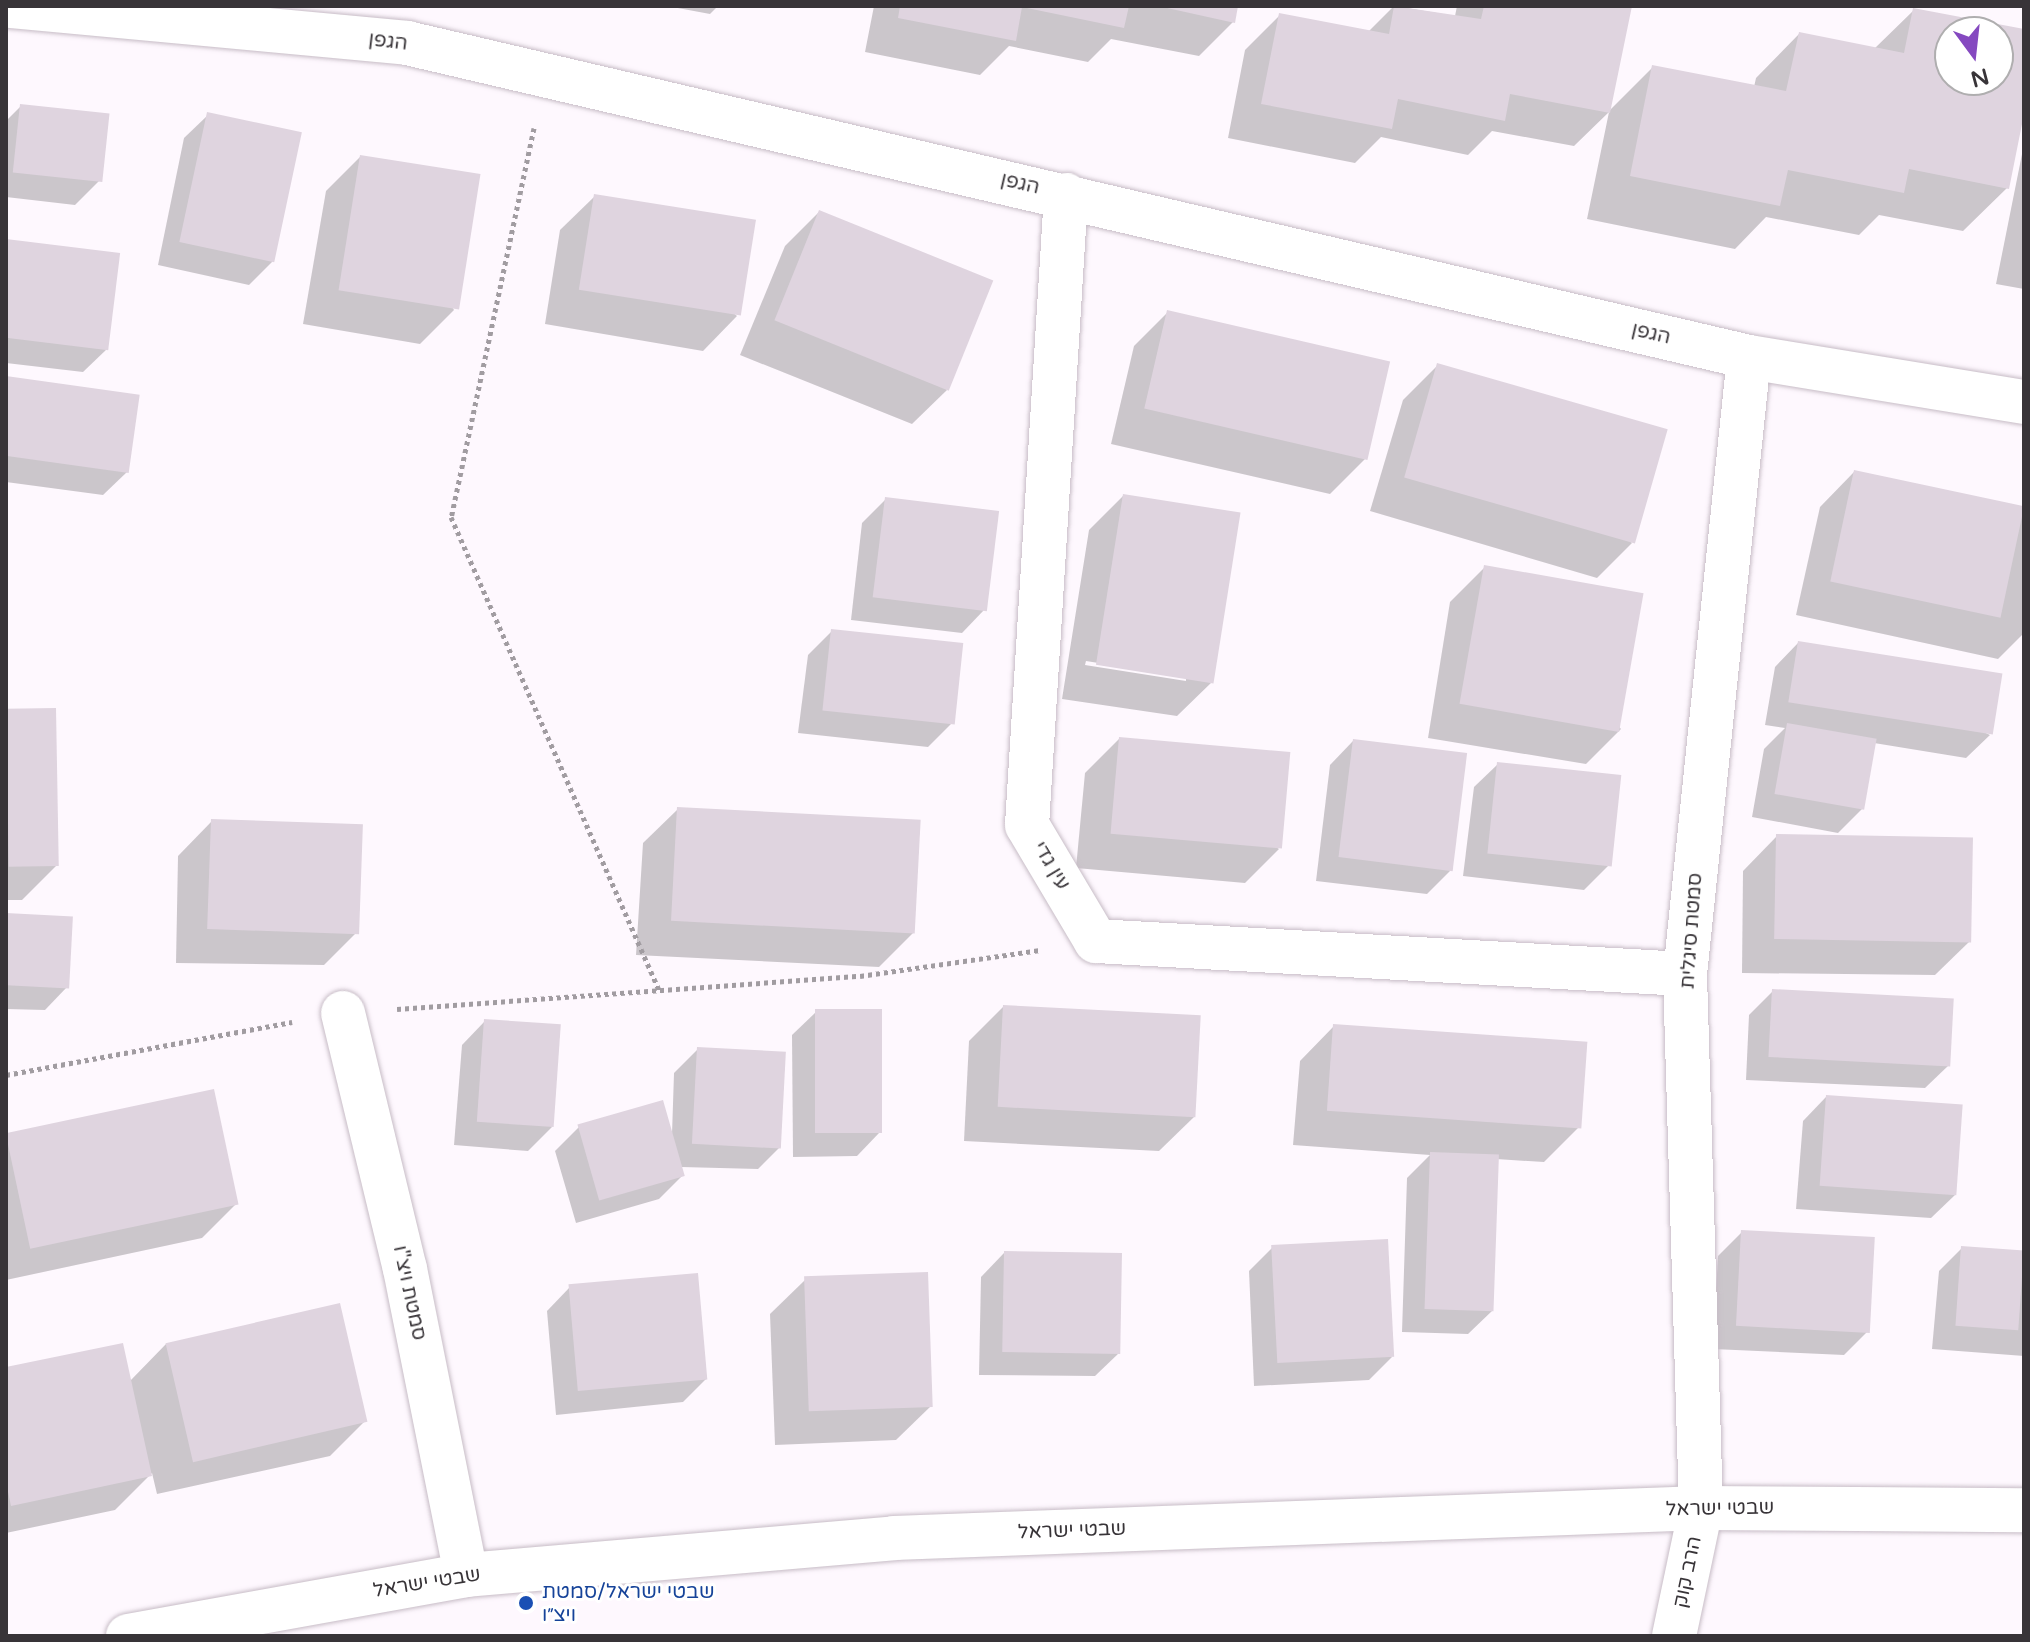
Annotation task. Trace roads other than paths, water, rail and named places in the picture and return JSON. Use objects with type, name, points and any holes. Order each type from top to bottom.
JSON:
[{"type":"street","name":"הגפן","points":[[10,6],[407,43],[1749,357],[2024,402]]},
{"type":"street","name":"עין גדי","points":[[1066,195],[1027,825],[1096,941],[1685,974]]},
{"type":"street","name":"סמטת סיגלית","points":[[1701,1508],[1685,974],[1749,357]]},
{"type":"street","name":"סמטת ויצ\"ו","points":[[343,1013],[405,1269],[466,1575]]},
{"type":"street","name":"שבטי ישראל","points":[[128,1636],[466,1575],[894,1538],[1701,1508],[2024,1510]]},
{"type":"street","name":"הרב קוק","points":[[1674,1636],[1701,1508]]},
{"type":"place","name":"שבטי ישראל/סמטת ויצ״ו","points":[[526,1603]]}]
